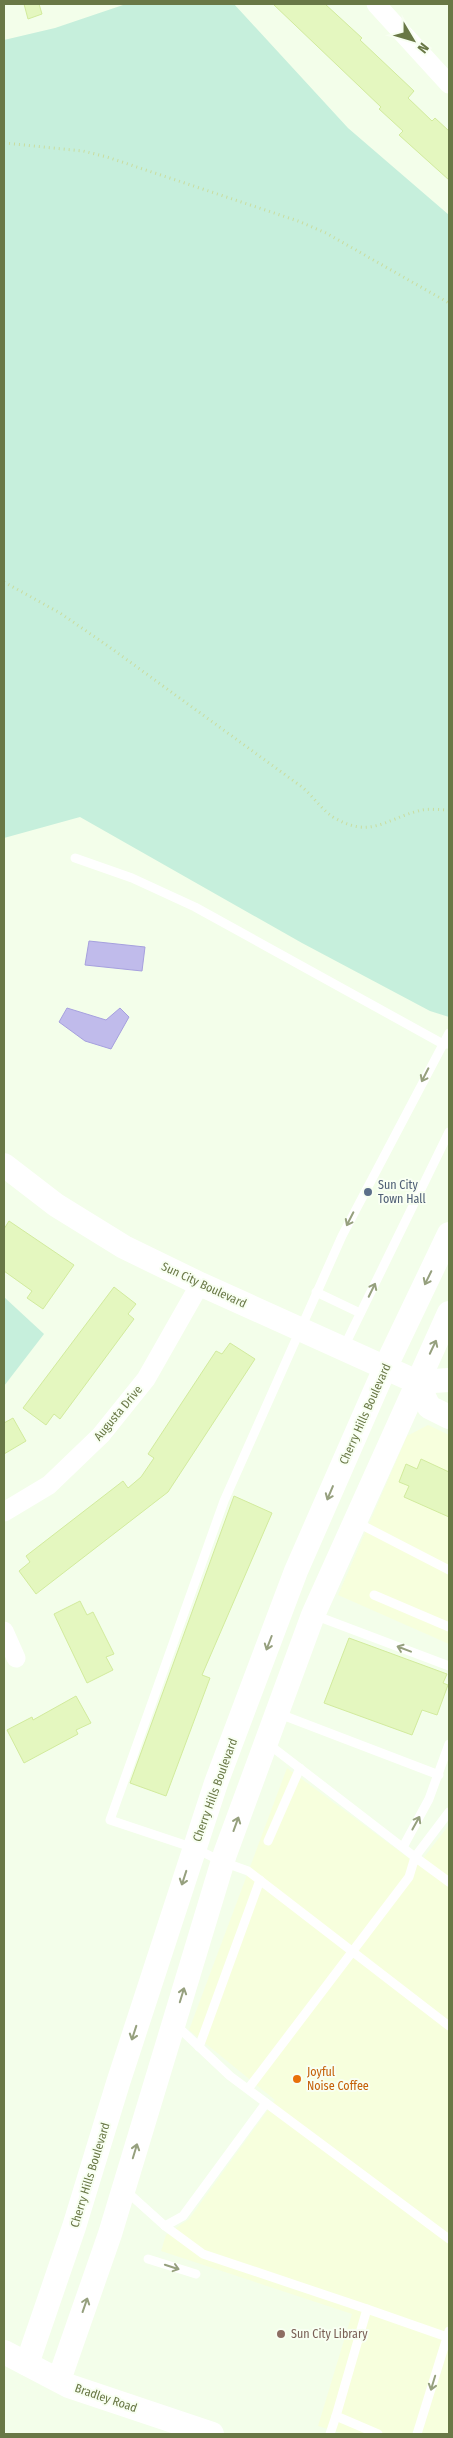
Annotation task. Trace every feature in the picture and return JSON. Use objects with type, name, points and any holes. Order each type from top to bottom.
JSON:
[{"type":"street","points":[[376,4],[449,84]]},
{"type":"street","name":"Sun City Boulevard","points":[[4,1165],[56,1205],[124,1247],[200,1284],[416,1382],[449,1380]]},
{"type":"street","name":"Cherry Hills Boulevard","points":[[27,2364],[74,2228],[216,1783],[296,1571],[385,1368],[449,1234]]},
{"type":"street","name":"Augusta Drive","points":[[4,1512],[49,1485],[101,1435],[146,1380],[200,1284]]},
{"type":"street","points":[[59,2380],[108,2239],[223,1862],[266,1742],[313,1614],[449,1312]]},
{"type":"street","points":[[416,1382],[428,1407],[449,1417]]},
{"type":"street","points":[[4,1631],[16,1658]]},
{"type":"street","points":[[74,2228],[108,2239]]},
{"type":"street","name":"Bradley Road","points":[[4,2352],[70,2386],[212,2434]]},
{"type":"lane","points":[[75,858],[132,878],[195,907],[446,1044]]},
{"type":"lane","points":[[449,1033],[446,1044],[342,1236],[224,1501],[110,1820],[194,1848],[223,1862],[248,1871],[449,2026]]},
{"type":"lane","points":[[343,1349],[449,1132]]},
{"type":"lane","points":[[316,1292],[360,1313]]},
{"type":"lane","points":[[355,1522],[449,1570]]},
{"type":"lane","points":[[374,1595],[449,1627]]},
{"type":"lane","points":[[313,1614],[449,1666]]},
{"type":"lane","points":[[277,1713],[438,1775]]},
{"type":"lane","points":[[266,1742],[449,1882]]},
{"type":"lane","points":[[403,1848],[430,1799],[449,1744]]},
{"type":"lane","points":[[268,1842],[300,1768]]},
{"type":"lane","points":[[248,2089],[409,1877],[415,1857],[449,1812]]},
{"type":"lane","points":[[199,2046],[260,1880]]},
{"type":"lane","points":[[174,2023],[248,2089],[449,2239]]},
{"type":"lane","points":[[165,2226],[183,2216],[266,2103]]},
{"type":"lane","points":[[124,2188],[165,2226],[203,2254],[448,2334],[417,2434]]},
{"type":"lane","points":[[148,2259],[196,2274]]},
{"type":"lane","points":[[330,2434],[367,2309]]},
{"type":"lane","points":[[336,2416],[378,2434]]},
{"type":"path","points":[[4,143],[83,150],[298,221],[351,246],[449,302]]},
{"type":"path","points":[[4,582],[47,605],[108,646],[302,787],[330,815],[342,822],[374,827],[419,810],[449,810]]},
{"type":"shaded area","points":[[126,4],[234,4],[348,128],[449,215],[449,1017],[430,1011],[302,943],[80,817],[4,838],[4,40],[55,28]]},
{"type":"shaded area","points":[[89,941],[145,947],[142,971],[85,965]]},
{"type":"shaded area","points":[[67,1008],[106,1020],[120,1008],[129,1017],[111,1049],[85,1041],[59,1022]]},
{"type":"shaded area","points":[[4,1297],[44,1334],[4,1386]]},
{"type":"shaded area","points":[[428,1425],[449,1435],[449,1644],[338,1595],[407,1436]]},
{"type":"shaded area","points":[[287,1768],[418,1865],[449,1825],[449,2434],[344,2434],[318,2426],[352,2314],[161,2251],[166,2235],[189,2219],[275,2100],[189,2030]]},
{"type":"building","points":[[24,4],[39,4],[42,14],[28,19]]},
{"type":"building","points":[[273,4],[325,4],[362,38],[360,40],[414,91],[408,98],[432,121],[435,118],[449,131],[449,180],[399,135],[403,131],[379,109],[381,107]]},
{"type":"building","points":[[9,1221],[74,1265],[43,1309],[27,1298],[32,1291],[4,1271],[4,1229]]},
{"type":"building","points":[[114,1287],[136,1304],[128,1314],[134,1319],[60,1419],[54,1414],[46,1425],[23,1408]]},
{"type":"building","points":[[230,1343],[255,1359],[168,1492],[36,1594],[19,1571],[30,1562],[26,1556],[123,1481],[128,1488],[141,1477],[154,1458],[148,1454],[216,1351],[222,1354]]},
{"type":"building","points":[[13,1418],[26,1441],[4,1454],[4,1423]]},
{"type":"building","points":[[421,1459],[449,1472],[449,1517],[404,1497],[409,1486],[399,1482],[406,1464],[417,1469]]},
{"type":"building","points":[[234,1496],[272,1513],[202,1675],[210,1678],[166,1796],[130,1783]]},
{"type":"building","points":[[80,1601],[87,1615],[93,1612],[114,1654],[106,1657],[113,1670],[87,1683],[54,1614]]},
{"type":"building","points":[[349,1638],[447,1674],[443,1683],[448,1685],[437,1715],[422,1710],[412,1735],[324,1703]]},
{"type":"building","points":[[76,1696],[91,1723],[76,1730],[78,1734],[24,1763],[7,1730],[32,1717],[33,1720]]},
{"type":"place","name":"Sun City Town Hall","points":[[368,1192]]},
{"type":"place","name":"Joyful Noise Coffee","points":[[297,2079]]},
{"type":"place","name":"Sun City Library","points":[[281,2334]]}]
